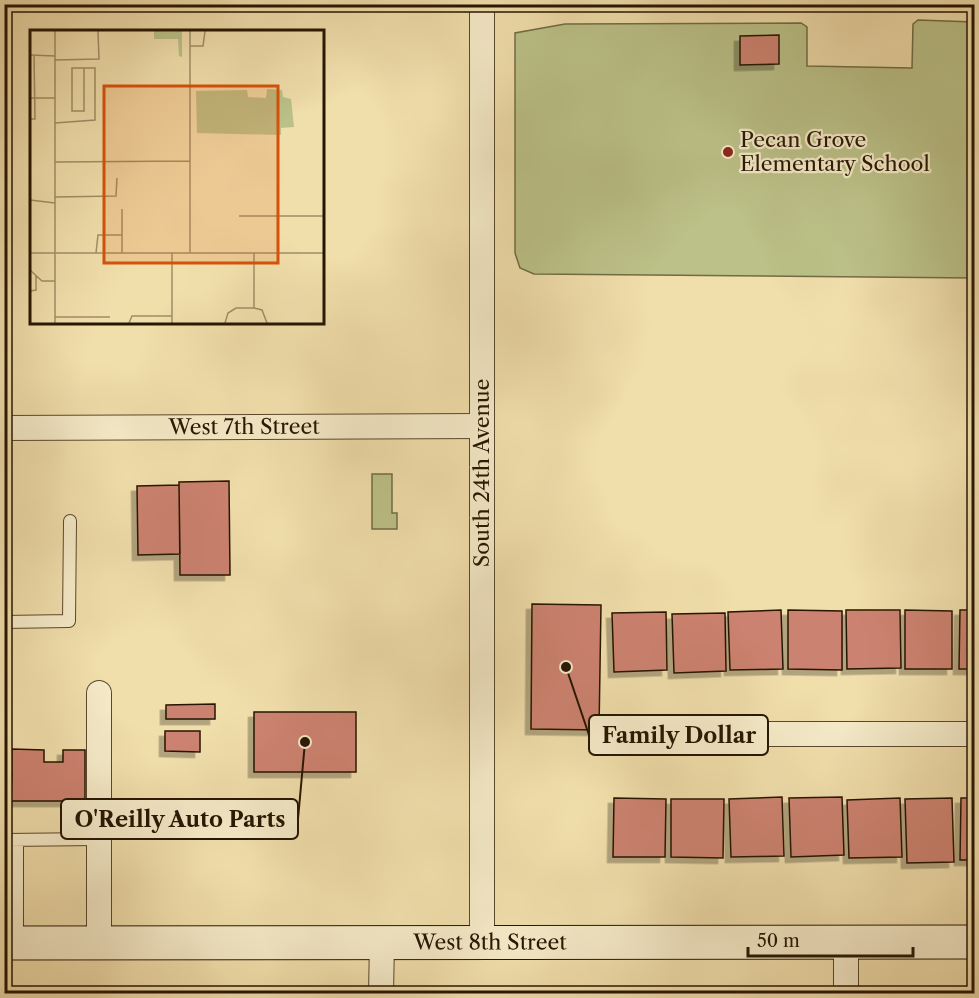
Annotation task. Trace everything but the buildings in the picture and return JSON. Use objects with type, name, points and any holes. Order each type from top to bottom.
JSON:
[{"type":"main road","name":"West 8th Street","points":[[11,943],[975,942]]},
{"type":"street","name":"South 24th Avenue","points":[[482,4],[482,942]]},
{"type":"street","name":"West 7th Street","points":[[4,428],[482,426]]},
{"type":"street","points":[[99,693],[99,943]]},
{"type":"street","points":[[761,734],[975,734]]},
{"type":"street","points":[[381,993],[382,942]]},
{"type":"street","points":[[846,942],[846,993]]},
{"type":"lane","points":[[4,622],[69,621],[70,521]]},
{"type":"lane","points":[[11,943],[11,840],[99,839]]},
{"type":"green space","name":"Pecan Grove Elementary School","points":[[918,20],[974,22],[974,278],[534,274],[520,268],[515,253],[515,33],[565,24],[801,23],[807,27],[807,66],[912,68],[913,24]]},
{"type":"green space","points":[[372,474],[392,474],[392,513],[397,513],[397,529],[372,529]]},
{"type":"place","name":"Pecan Grove Elementary School","points":[[728,152]]},
{"type":"place","name":"Family Dollar","points":[[566,667]]},
{"type":"place","name":"O'Reilly Auto Parts","points":[[305,742]]}]
